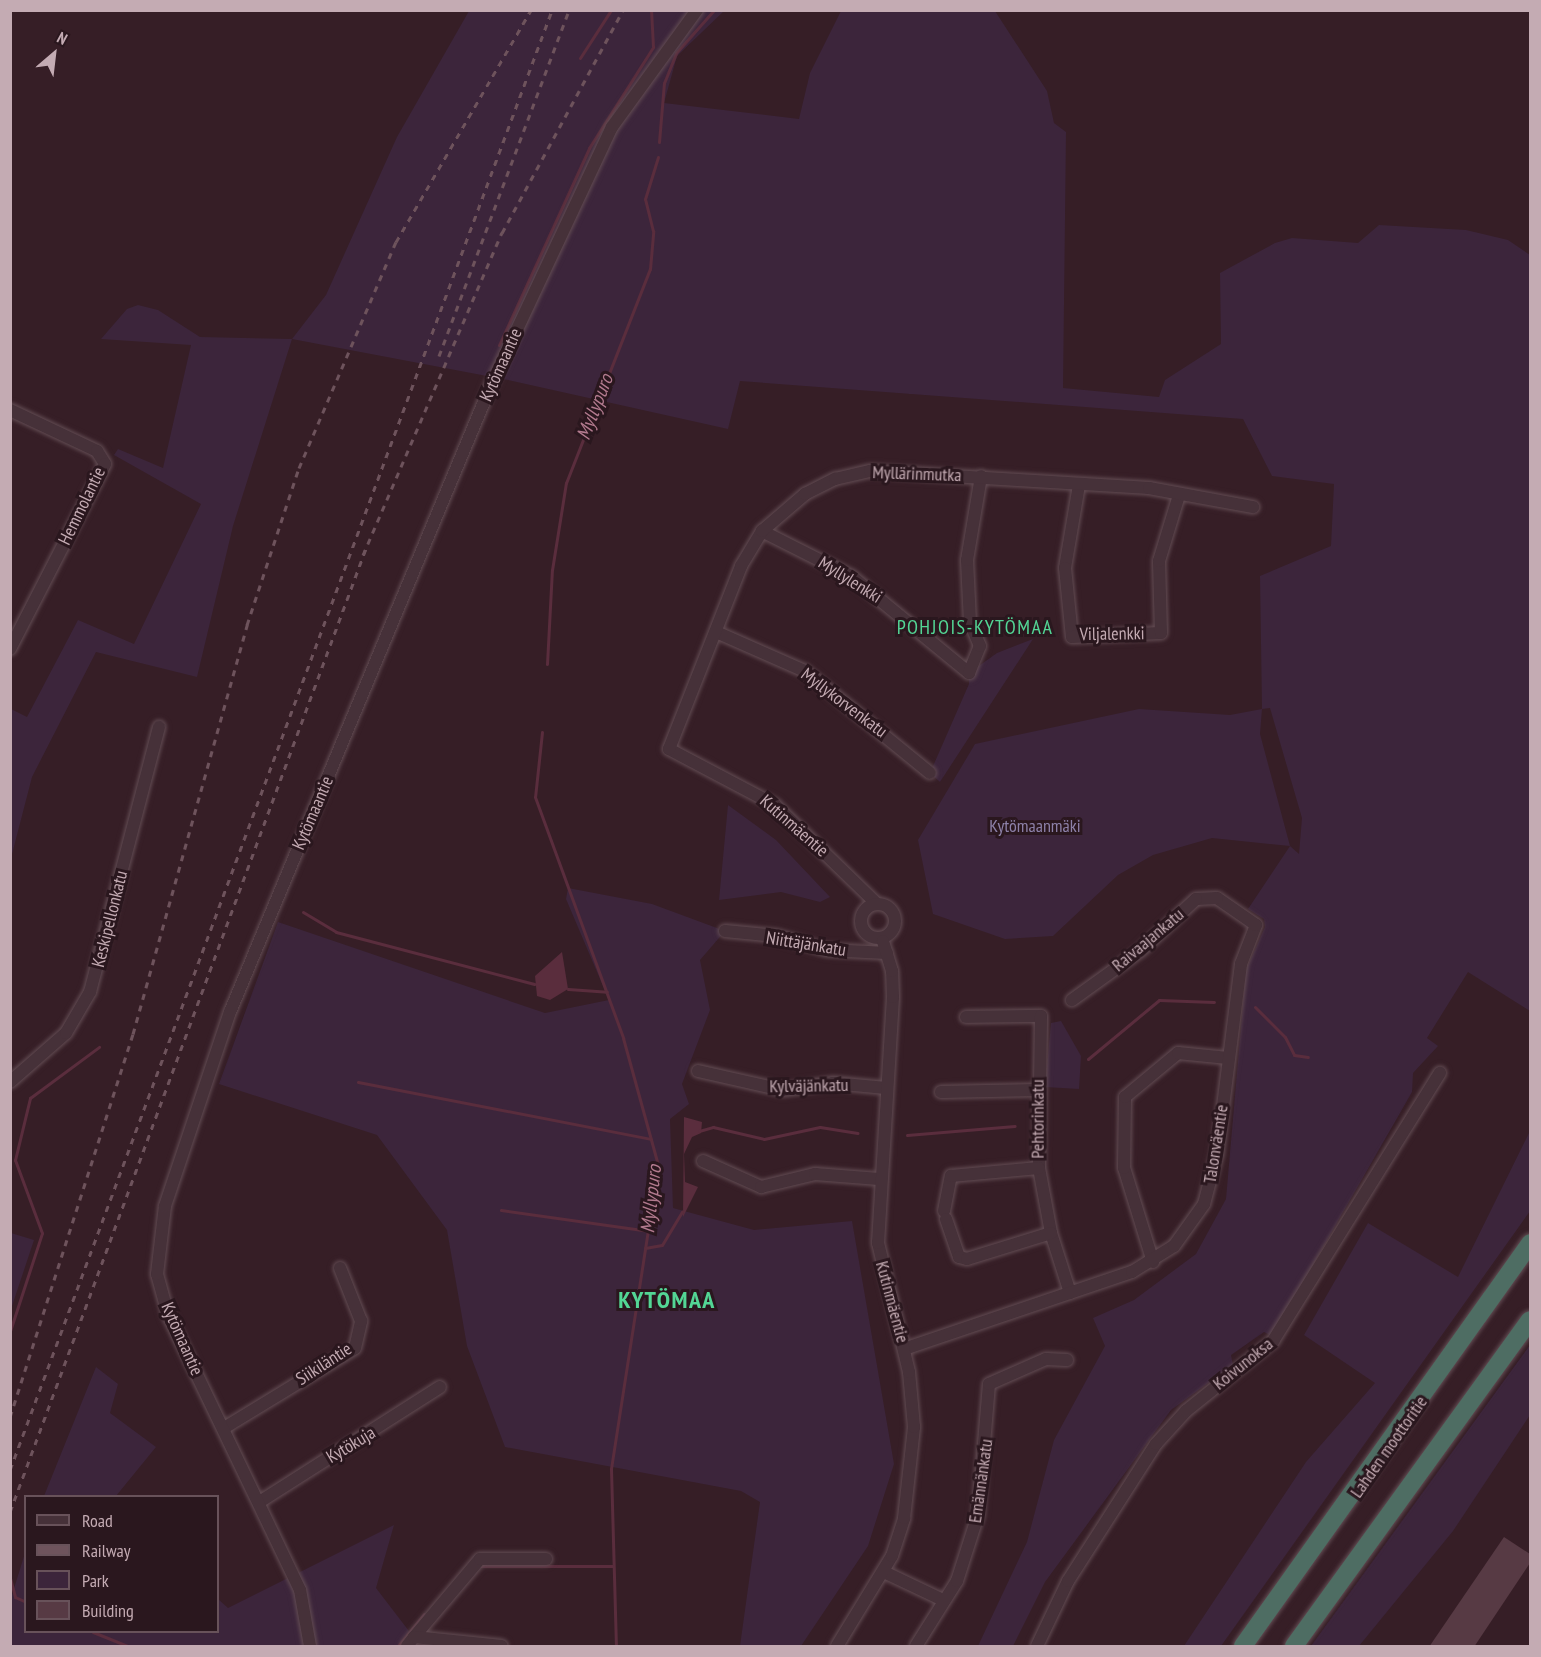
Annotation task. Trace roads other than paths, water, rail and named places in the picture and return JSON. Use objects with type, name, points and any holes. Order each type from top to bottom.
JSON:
[{"type":"highway","name":"Lahden moottoritie","points":[[1243,1647],[1530,1243]]},
{"type":"highway","points":[[1294,1647],[1530,1320]]},
{"type":"street","name":"Kytömaantie","points":[[310,1647],[300,1590],[261,1501],[168,1314],[158,1274],[165,1206],[214,1053],[567,216],[612,127],[697,10]]},
{"type":"street","name":"Hemmolantie","points":[[10,410],[97,451],[105,464],[10,649]]},
{"type":"street","name":"Myllärinmutka","points":[[669,749],[716,632],[762,531],[805,494],[836,479],[870,471],[981,476],[1179,495],[1253,507]]},
{"type":"street","name":"Myllylenkki","points":[[762,531],[851,576],[969,673],[980,646],[970,622],[967,560],[981,476]]},
{"type":"street","name":"Viljalenkki","points":[[1079,485],[1065,568],[1072,637],[1161,633],[1160,561],[1179,495]]},
{"type":"street","name":"Myllykorvenkatu","points":[[716,632],[805,671],[930,773]]},
{"type":"street","name":"Keskipellonkatu","points":[[10,1083],[66,1033],[90,992],[159,727]]},
{"type":"street","name":"Kutinmäentie","points":[[669,749],[775,805],[875,902],[893,913],[883,941],[888,954],[892,997],[879,1179],[879,1257],[904,1349],[914,1427],[910,1483],[904,1518],[884,1572],[837,1647]]},
{"type":"street","name":"Raivaajankatu","points":[[1072,1000],[1140,951],[1196,899],[1217,898],[1256,925]]},
{"type":"street","name":"Kutinmäentie","points":[[875,902],[863,926],[873,939],[883,941]]},
{"type":"street","name":"Talonväentie","points":[[904,1349],[1070,1293],[1153,1262],[1184,1234],[1213,1180],[1241,964],[1256,925]]},
{"type":"street","name":"Niittäjänkatu","points":[[725,931],[777,936],[827,950],[888,954]]},
{"type":"street","name":"Pehtorinkatu","points":[[966,1017],[1041,1016],[1037,1090],[1039,1168],[1051,1233],[1070,1293]]},
{"type":"street","points":[[1153,1262],[1124,1168],[1125,1097],[1178,1053],[1228,1058]]},
{"type":"street","name":"Kylväjänkatu","points":[[698,1071],[782,1090],[833,1083],[886,1088]]},
{"type":"street","name":"Koivunoksa","points":[[1037,1647],[1068,1581],[1156,1444],[1186,1411],[1274,1341],[1440,1073]]},
{"type":"street","points":[[940,1092],[1037,1090]]},
{"type":"street","points":[[703,1161],[761,1187],[815,1174],[879,1179]]},
{"type":"street","points":[[1039,1168],[951,1176],[945,1215],[958,1257],[967,1259],[1051,1233]]},
{"type":"street","name":"Siikiläntie","points":[[224,1428],[355,1348],[361,1321],[340,1268]]},
{"type":"street","name":"Emännänkatu","points":[[916,1647],[942,1600],[961,1572],[978,1515],[989,1384],[1046,1359],[1066,1360]]},
{"type":"street","name":"Kytökuja","points":[[261,1501],[440,1387]]},
{"type":"street","points":[[410,1642],[480,1559],[546,1559]]},
{"type":"street","points":[[884,1572],[942,1600]]},
{"type":"street","points":[[410,1642],[502,1647]]},
{"type":"waterway","points":[[580,58],[611,10]]},
{"type":"waterway","points":[[499,345],[589,148],[653,47],[651,10]]},
{"type":"waterway","name":"Myllypuro","points":[[659,142],[664,83],[676,53],[714,10]]},
{"type":"waterway","name":"Myllypuro","points":[[547,664],[552,570],[566,483],[650,269],[653,231],[645,199],[658,157]]},
{"type":"waterway","name":"Myllypuro","points":[[542,732],[535,797],[623,1038],[658,1165],[611,1469],[616,1646]]},
{"type":"waterway","points":[[303,912],[336,932],[534,984]]},
{"type":"waterway","points":[[568,989],[607,992]]},
{"type":"waterway","points":[[1088,1059],[1159,1000],[1214,1002]]},
{"type":"waterway","points":[[1255,1007],[1285,1037],[1294,1055],[1308,1057]]},
{"type":"waterway","points":[[10,1331],[42,1233],[15,1160],[30,1098],[99,1047]]},
{"type":"waterway","points":[[358,1082],[650,1139]]},
{"type":"waterway","points":[[907,1135],[1015,1126]]},
{"type":"waterway","points":[[699,1131],[713,1127],[764,1139],[820,1127],[858,1133]]},
{"type":"waterway","points":[[501,1210],[648,1231]]},
{"type":"waterway","points":[[645,1248],[662,1245],[682,1212]]},
{"type":"waterway","points":[[479,1566],[613,1566]]},
{"type":"waterway","points":[[10,1578],[15,1597],[24,1601]]},
{"type":"waterway","points":[[398,1646],[424,1614]]},
{"type":"waterway","points":[[95,1633],[127,1646]]},
{"type":"railway","points":[[10,1417],[133,1034],[247,625],[299,468],[396,242],[531,10]]},
{"type":"railway","points":[[10,1470],[552,10]]},
{"type":"railway","points":[[439,356],[569,10]]},
{"type":"railway","points":[[363,555],[502,233],[623,10]]},
{"type":"railway","points":[[10,1512],[366,548]]},
{"type":"district","name":"POHJOIS-KYTÖMAA","points":[[975,627]]},
{"type":"district","name":"KYTÖMAA","points":[[667,1300]]},
{"type":"park label","name":"Kytömaanmäki","points":[[1035,826]]}]
